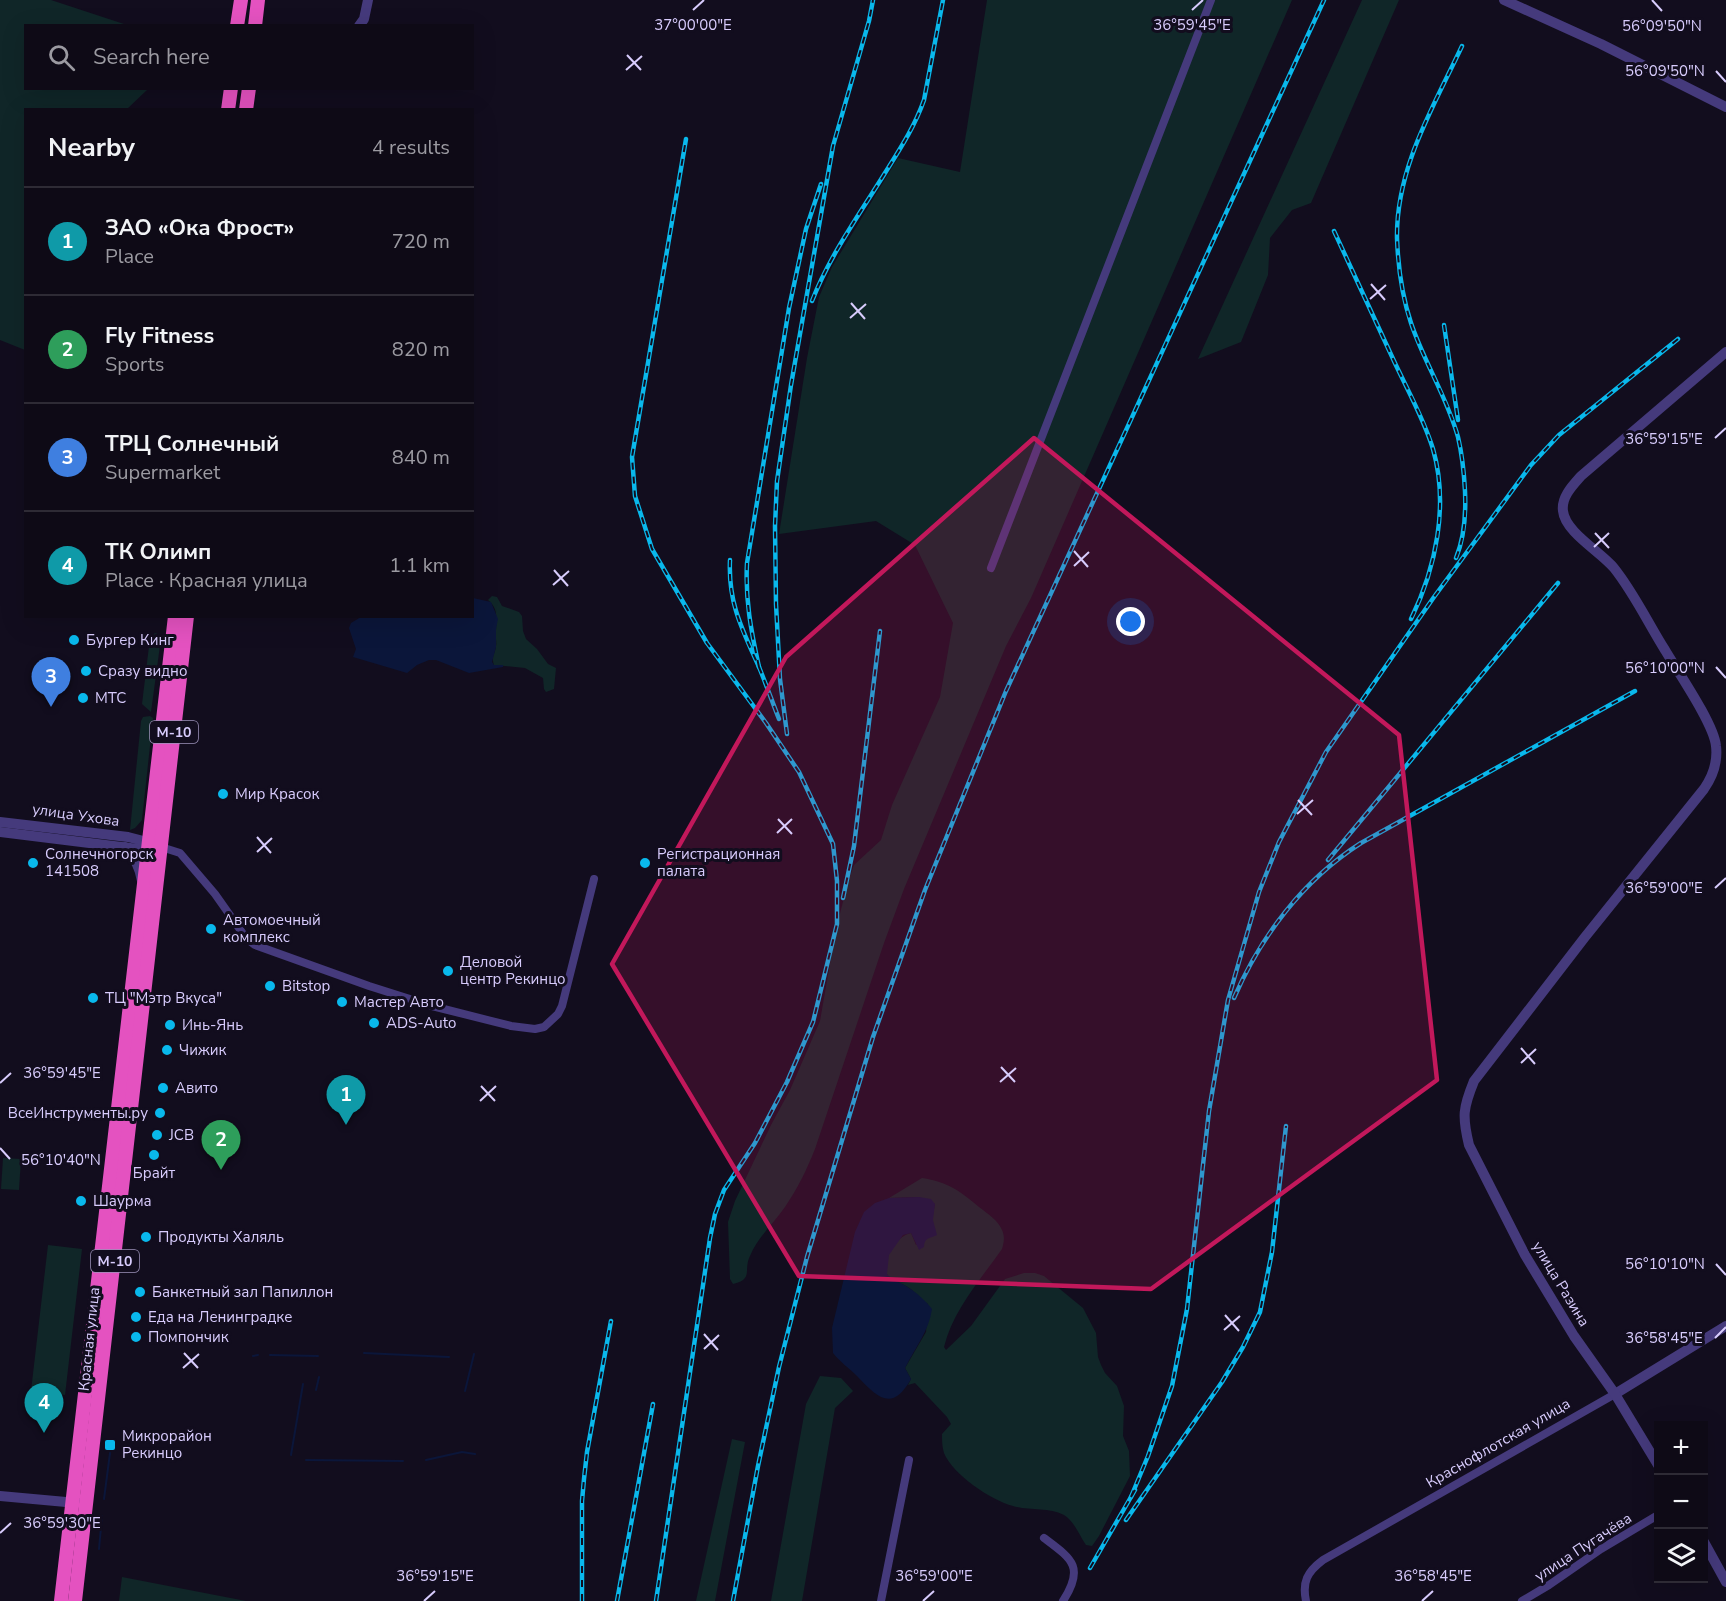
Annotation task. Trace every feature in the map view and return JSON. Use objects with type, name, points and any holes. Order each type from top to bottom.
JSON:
[{"type":"highway","points":[[237,24],[241,0]]},
{"type":"highway","points":[[255,24],[258,0]]},
{"type":"highway","points":[[228,108],[231,90]]},
{"type":"highway","points":[[246,108],[249,90]]},
{"type":"highway","name":"Красная улица","points":[[61,1601],[150,816],[175,618]]},
{"type":"highway","name":"Красная улица","points":[[75,1601],[187,618]]},
{"type":"street","points":[[360,24],[364,19],[368,0]]},
{"type":"street","points":[[991,568],[1211,0]]},
{"type":"street","points":[[1504,0],[1600,44],[1726,107]]},
{"type":"street","name":"улица Разина","points":[[1654,1457],[1615,1394],[1568,1326],[1525,1255],[1469,1145],[1464,1107],[1474,1081],[1592,928],[1704,789],[1713,774],[1716,755],[1713,733],[1689,690],[1624,583],[1603,556],[1565,520],[1562,510],[1566,495],[1581,476],[1726,352]]},
{"type":"street","points":[[142,887],[140,869],[126,842],[140,831],[150,816]]},
{"type":"street","name":"улица Ухова","points":[[0,822],[161,847]]},
{"type":"street","name":"улица Ухова","points":[[0,832],[126,842]]},
{"type":"street","points":[[161,847],[180,854],[215,894],[246,938],[255,945],[338,976],[432,1006],[529,1029],[544,1027],[558,1014],[562,1006],[594,879]]},
{"type":"street","name":"Краснофлотская улица","points":[[1306,1600],[1305,1580],[1314,1567],[1323,1560],[1615,1394],[1726,1326]]},
{"type":"street","points":[[881,1601],[909,1460]]},
{"type":"street","points":[[0,1496],[87,1504]]},
{"type":"street","name":"улица Пугачёва","points":[[1522,1601],[1601,1549],[1654,1518]]},
{"type":"street","points":[[1044,1538],[1067,1555],[1076,1572],[1074,1581],[1063,1601]]},
{"type":"street","points":[[1708,1549],[1726,1582]]},
{"type":"highlighted area","points":[[1034,438],[1399,735],[1437,1080],[1151,1289],[799,1276],[612,964],[786,657]]},
{"type":"green space","points":[[0,0],[51,0],[124,24],[24,24],[24,90],[147,90],[128,108],[24,108],[24,350],[0,340]]},
{"type":"green space","points":[[987,0],[1292,0],[1031,598],[1006,646],[904,889],[809,1164],[790,1200],[753,1249],[748,1261],[746,1277],[733,1284],[730,1279],[728,1222],[735,1201],[790,1090],[820,1021],[836,929],[848,882],[854,865],[881,840],[892,805],[940,697],[953,623],[915,545],[876,521],[779,534],[819,297],[832,267],[898,158],[960,172]]},
{"type":"green space","points":[[1362,0],[1399,0],[1311,203],[1292,210],[1270,238],[1268,275],[1241,342],[1198,359]]},
{"type":"green space","points":[[492,596],[497,597],[502,606],[519,612],[522,616],[526,639],[548,664],[556,668],[554,689],[546,692],[543,678],[525,668],[494,665],[496,614],[492,603],[488,600]]},
{"type":"green space","points":[[155,633],[161,638],[151,712],[142,704],[150,638]]},
{"type":"green space","points":[[143,717],[153,718],[142,820],[130,830],[141,721]]},
{"type":"green space","points":[[3,1158],[21,1159],[19,1190],[1,1189]]},
{"type":"green space","points":[[922,1178],[939,1182],[959,1192],[995,1220],[1004,1235],[1002,1249],[968,1295],[954,1320],[944,1347],[946,1350],[971,1326],[1005,1279],[1024,1273],[1044,1276],[1083,1308],[1096,1333],[1101,1365],[1117,1386],[1124,1406],[1123,1436],[1129,1451],[1130,1476],[1092,1546],[1086,1545],[1074,1525],[1064,1515],[1004,1503],[964,1478],[955,1470],[943,1451],[942,1434],[951,1424],[947,1417],[915,1383],[908,1385],[911,1379],[905,1368],[926,1332],[928,1304],[909,1288],[890,1279],[886,1268],[887,1261],[896,1243],[906,1235],[911,1233],[916,1245],[928,1237],[935,1204],[919,1197],[889,1198]]},
{"type":"green space","points":[[48,1245],[82,1249],[65,1395],[31,1391]]},
{"type":"green space","points":[[820,1376],[841,1378],[853,1391],[835,1408],[802,1601],[771,1601],[806,1404]]},
{"type":"green space","points":[[732,1439],[745,1442],[715,1601],[696,1601]]},
{"type":"green space","points":[[122,1577],[246,1601],[119,1601]]},
{"type":"water","points":[[474,598],[491,602],[498,619],[496,647],[492,662],[494,665],[503,665],[503,667],[469,673],[436,660],[429,660],[417,665],[407,673],[353,657],[356,649],[349,628],[351,623],[359,618],[474,618]]},
{"type":"water","points":[[889,1198],[931,1199],[935,1204],[933,1220],[937,1235],[926,1240],[924,1247],[919,1250],[911,1233],[903,1235],[889,1255],[887,1274],[915,1292],[932,1309],[925,1332],[905,1368],[911,1379],[897,1396],[891,1399],[884,1398],[871,1390],[833,1353],[832,1328],[855,1232],[864,1212],[875,1203]]},
{"type":"waterway","points":[[364,1353],[449,1357]]},
{"type":"waterway","points":[[465,1391],[474,1354]]},
{"type":"waterway","points":[[253,1356],[258,1355]]},
{"type":"waterway","points":[[270,1355],[318,1356]]},
{"type":"waterway","points":[[316,1390],[319,1377]]},
{"type":"waterway","points":[[291,1455],[303,1384]]},
{"type":"waterway","points":[[426,1460],[462,1452],[475,1454]]},
{"type":"waterway","points":[[104,1499],[110,1453]]},
{"type":"waterway","points":[[306,1460],[403,1461]]},
{"type":"waterway","points":[[99,1549],[102,1516]]},
{"type":"railway","points":[[787,734],[780,679],[776,604],[777,481],[791,385],[833,146],[873,0]]},
{"type":"railway","points":[[812,301],[836,251],[902,146],[920,110],[924,100],[943,0]]},
{"type":"railway","points":[[733,1601],[779,1367],[807,1257],[873,1037],[925,890],[1006,691],[1324,0]]},
{"type":"railway","points":[[1456,558],[1465,516],[1465,484],[1461,450],[1448,408],[1416,337],[1408,313],[1401,281],[1397,238],[1398,212],[1409,163],[1428,116],[1462,46]]},
{"type":"railway","points":[[656,1601],[715,1214],[724,1190],[755,1143],[787,1082],[813,1022],[837,924],[837,881],[833,844],[799,772],[707,643],[652,549],[635,496],[632,457],[686,139]]},
{"type":"railway","points":[[759,667],[749,615],[747,563],[789,308],[806,229],[821,184]]},
{"type":"railway","points":[[1334,231],[1420,415],[1438,470],[1440,514],[1437,536],[1427,579],[1411,619]]},
{"type":"railway","points":[[1444,325],[1458,420]]},
{"type":"railway","points":[[1131,1497],[1172,1386],[1187,1309],[1209,1111],[1228,1000],[1259,892],[1279,842],[1326,752],[1434,597],[1531,465],[1559,435],[1678,339]]},
{"type":"railway","points":[[730,560],[731,590],[737,615],[779,719]]},
{"type":"railway","points":[[1328,860],[1558,583]]},
{"type":"railway","points":[[843,898],[854,846],[880,631]]},
{"type":"railway","points":[[1234,998],[1257,953],[1286,911],[1320,874],[1340,858],[1361,843],[1635,691]]},
{"type":"railway","points":[[1126,1520],[1222,1382],[1260,1312],[1272,1252],[1286,1126]]},
{"type":"railway","points":[[582,1601],[584,1479],[611,1321]]},
{"type":"railway","points":[[617,1601],[653,1404]]},
{"type":"railway","points":[[1090,1568],[1135,1490]]},
{"type":"place","name":"Бургер Кинг","points":[[74,640]]},
{"type":"place","name":"Сразу видно","points":[[86,671]]},
{"type":"place","name":"МТС","points":[[83,698]]},
{"type":"place","name":"ТРЦ Солнечный","points":[[51,707]]},
{"type":"place","name":"Мир Красок","points":[[223,794]]},
{"type":"place","name":"Солнечногорск 141508","points":[[33,863]]},
{"type":"place","name":"Регистрационная палата","points":[[645,863]]},
{"type":"place","name":"Автомоечный комплекс","points":[[211,929]]},
{"type":"place","name":"Деловой центр Рекинцо","points":[[448,971]]},
{"type":"place","name":"Bitstop","points":[[270,986]]},
{"type":"place","name":"ТЦ \"Мэтр Вкуса\"","points":[[93,998]]},
{"type":"place","name":"Мастер Авто","points":[[342,1002]]},
{"type":"place","name":"ADS-Auto","points":[[374,1023]]},
{"type":"place","name":"Инь-Янь","points":[[170,1025]]},
{"type":"place","name":"Чижик","points":[[167,1050]]},
{"type":"place","name":"Авито","points":[[163,1088]]},
{"type":"place","name":"ВсеИнструменты.ру","points":[[160,1113]]},
{"type":"place","name":"ЗАО «Ока Фрост»","points":[[346,1125]]},
{"type":"place","name":"JCB","points":[[157,1135]]},
{"type":"place","name":"Брайт","points":[[154,1155]]},
{"type":"place","name":"Fly Fitness","points":[[221,1170]]},
{"type":"place","name":"Шаурма","points":[[81,1201]]},
{"type":"place","name":"Продукты Халяль","points":[[146,1237]]},
{"type":"place","name":"Банкетный зал Папиллон","points":[[140,1292]]},
{"type":"place","name":"Еда на Ленинградке","points":[[136,1317]]},
{"type":"place","name":"Помпончик","points":[[136,1337]]},
{"type":"place","name":"ТК Олимп","points":[[44,1433]]},
{"type":"place","name":"Микрорайон Рекинцо","points":[[110,1445]]}]
